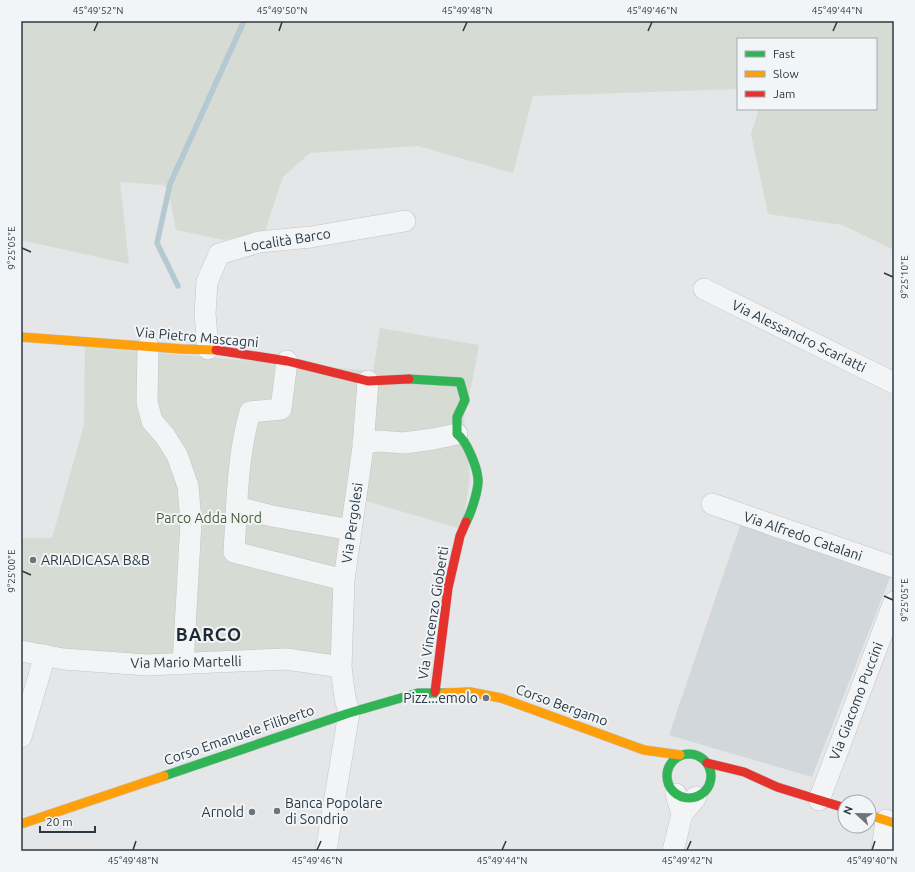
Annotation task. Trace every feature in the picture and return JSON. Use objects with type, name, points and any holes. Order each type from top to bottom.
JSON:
[{"type":"main road","name":"Via Pietro Mascagni","points":[[21,336],[182,349],[208,349],[287,361],[368,380],[406,378],[460,382],[465,400],[457,417],[456,434]]},
{"type":"main road","name":"Via Vincenzo Gioberti","points":[[435,692],[448,588],[460,536],[471,512],[478,480],[470,451],[460,436],[456,434]]},
{"type":"main road","name":"Corso Emanuele Filiberto","points":[[21,824],[349,713],[418,693],[470,692]]},
{"type":"main road","name":"Corso Bergamo","points":[[470,692],[501,698],[644,750],[680,755]]},
{"type":"main road","points":[[644,750],[656,765],[687,789]]},
{"type":"main road","points":[[687,753],[702,757],[707,763],[711,778],[687,789],[667,772],[674,759],[687,753]]},
{"type":"main road","points":[[707,763],[744,772],[777,786],[837,806]]},
{"type":"main road","points":[[687,789],[719,782]]},
{"type":"main road","points":[[748,783],[777,786]]},
{"type":"street","name":"Località Barco","points":[[208,349],[205,314],[207,282],[218,254],[259,242],[310,236],[405,221]]},
{"type":"street","name":"Via Alessandro Scarlatti","points":[[704,289],[894,383]]},
{"type":"street","points":[[148,346],[148,402],[152,421],[165,436],[177,455],[188,486],[191,522],[182,664]]},
{"type":"street","points":[[287,361],[281,409],[250,412],[245,430],[236,500],[237,507],[234,552],[344,580]]},
{"type":"street","name":"Via Pergolesi","points":[[341,667],[344,580],[363,443],[368,380]]},
{"type":"street","points":[[363,443],[379,441],[404,443],[456,434]]},
{"type":"street","name":"Via Alfredo Catalani","points":[[712,504],[894,567]]},
{"type":"street","points":[[237,507],[272,516],[351,530]]},
{"type":"street","name":"Via Giacomo Puccini","points":[[819,800],[894,602]]},
{"type":"street","name":"Via Mario Martelli","points":[[21,651],[63,659],[147,665],[286,659],[341,667]]},
{"type":"street","points":[[21,737],[45,655]]},
{"type":"street","points":[[326,851],[349,713],[345,698],[341,667]]},
{"type":"street","points":[[673,851],[687,789]]},
{"type":"street","points":[[882,851],[883,819]]},
{"type":"shaded area","points":[[742,520],[891,575],[812,777],[669,735]]},
{"type":"green space","points":[[21,21],[894,21],[894,250],[842,225],[768,214],[751,134],[759,110],[877,110],[877,38],[737,38],[737,89],[533,96],[513,173],[418,146],[310,153],[283,177],[265,231],[224,240],[176,230],[168,189],[163,185],[120,182],[129,264],[21,240]]},
{"type":"green space","name":"Parco Adda Nord","points":[[380,328],[479,345],[464,417],[470,478],[462,529],[359,499],[343,662],[21,657],[21,538],[52,538],[84,425],[85,347],[373,371]]},
{"type":"waterway","points":[[178,286],[157,243],[170,184],[244,21]]},
{"type":"traffic: fast","points":[[409,379],[460,382],[465,400],[457,417],[457,434],[461,437],[471,455],[478,479],[474,501],[466,522]]},
{"type":"traffic: fast","points":[[164,776],[349,713],[418,693],[444,693]]},
{"type":"traffic: fast","points":[[685,754],[693,754],[705,760],[711,772],[711,776],[711,780],[705,792],[693,798],[685,798],[673,792],[667,780],[667,772],[673,760],[685,754]]},
{"type":"traffic: slow","points":[[21,337],[182,349],[216,350]]},
{"type":"traffic: slow","points":[[444,693],[470,692],[501,698],[644,750],[680,755]]},
{"type":"traffic: slow","points":[[21,824],[164,776]]},
{"type":"traffic: slow","points":[[877,818],[894,823]]},
{"type":"traffic: jam","points":[[216,350],[287,361],[368,381],[409,379]]},
{"type":"traffic: jam","points":[[435,692],[448,588],[460,536],[466,522]]},
{"type":"traffic: jam","points":[[707,763],[744,772],[777,787],[837,806]]},
{"type":"place","name":"ARIADICASA B&B","points":[[33,560]]},
{"type":"place","name":"Pizz...emolo","points":[[486,698]]},
{"type":"place","name":"Banca Popolare di Sondrio","points":[[277,811]]},
{"type":"place","name":"Arnold","points":[[252,812]]},
{"type":"district","name":"BARCO","points":[[209,634]]}]
